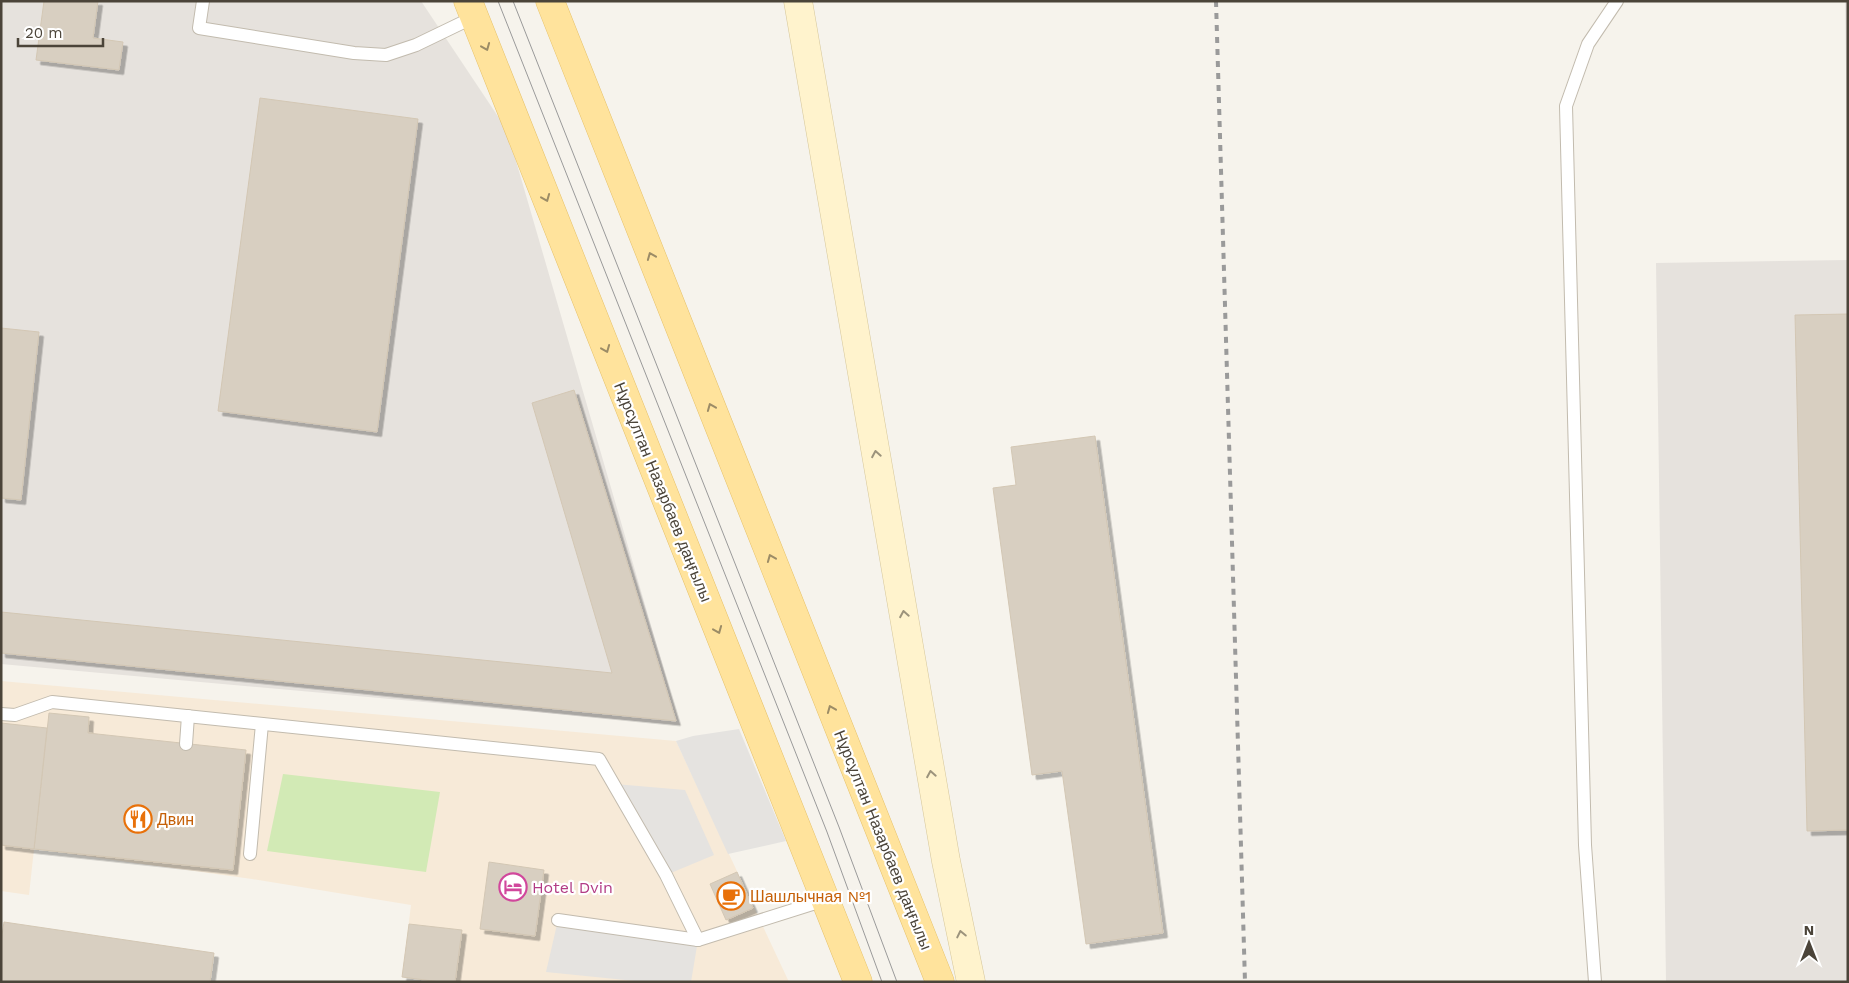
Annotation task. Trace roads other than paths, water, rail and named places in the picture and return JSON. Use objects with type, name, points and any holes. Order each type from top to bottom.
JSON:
[{"type":"main road","name":"Нұрсұлтан Назарбаев даңғылы","points":[[550,1],[940,982]]},
{"type":"main road","points":[[798,1],[945,852],[971,982]]},
{"type":"main road","name":"Нұрсұлтан Назарбаев даңғылы","points":[[471,9],[858,982]]},
{"type":"lane","points":[[203,1],[199,28],[354,53],[386,55],[416,45],[471,9]]},
{"type":"lane","points":[[1594,982],[1585,845],[1566,106],[1588,44],[1617,1]]},
{"type":"lane","points":[[1,714],[15,715],[52,702],[600,759],[666,875],[698,940]]},
{"type":"lane","points":[[186,744],[188,716]]},
{"type":"lane","points":[[250,854],[262,724]]},
{"type":"lane","points":[[558,920],[698,940],[825,900]]},
{"type":"tram line","points":[[498,1],[827,832],[882,982]]},
{"type":"tram line","points":[[513,1],[839,827],[897,982]]},
{"type":"railway","points":[[1216,1],[1245,982]]},
{"type":"place","name":"Двин","points":[[138,819]]},
{"type":"place","name":"Hotel Dvin","points":[[513,887]]},
{"type":"place","name":"Шашлычная №1","points":[[731,896]]}]
